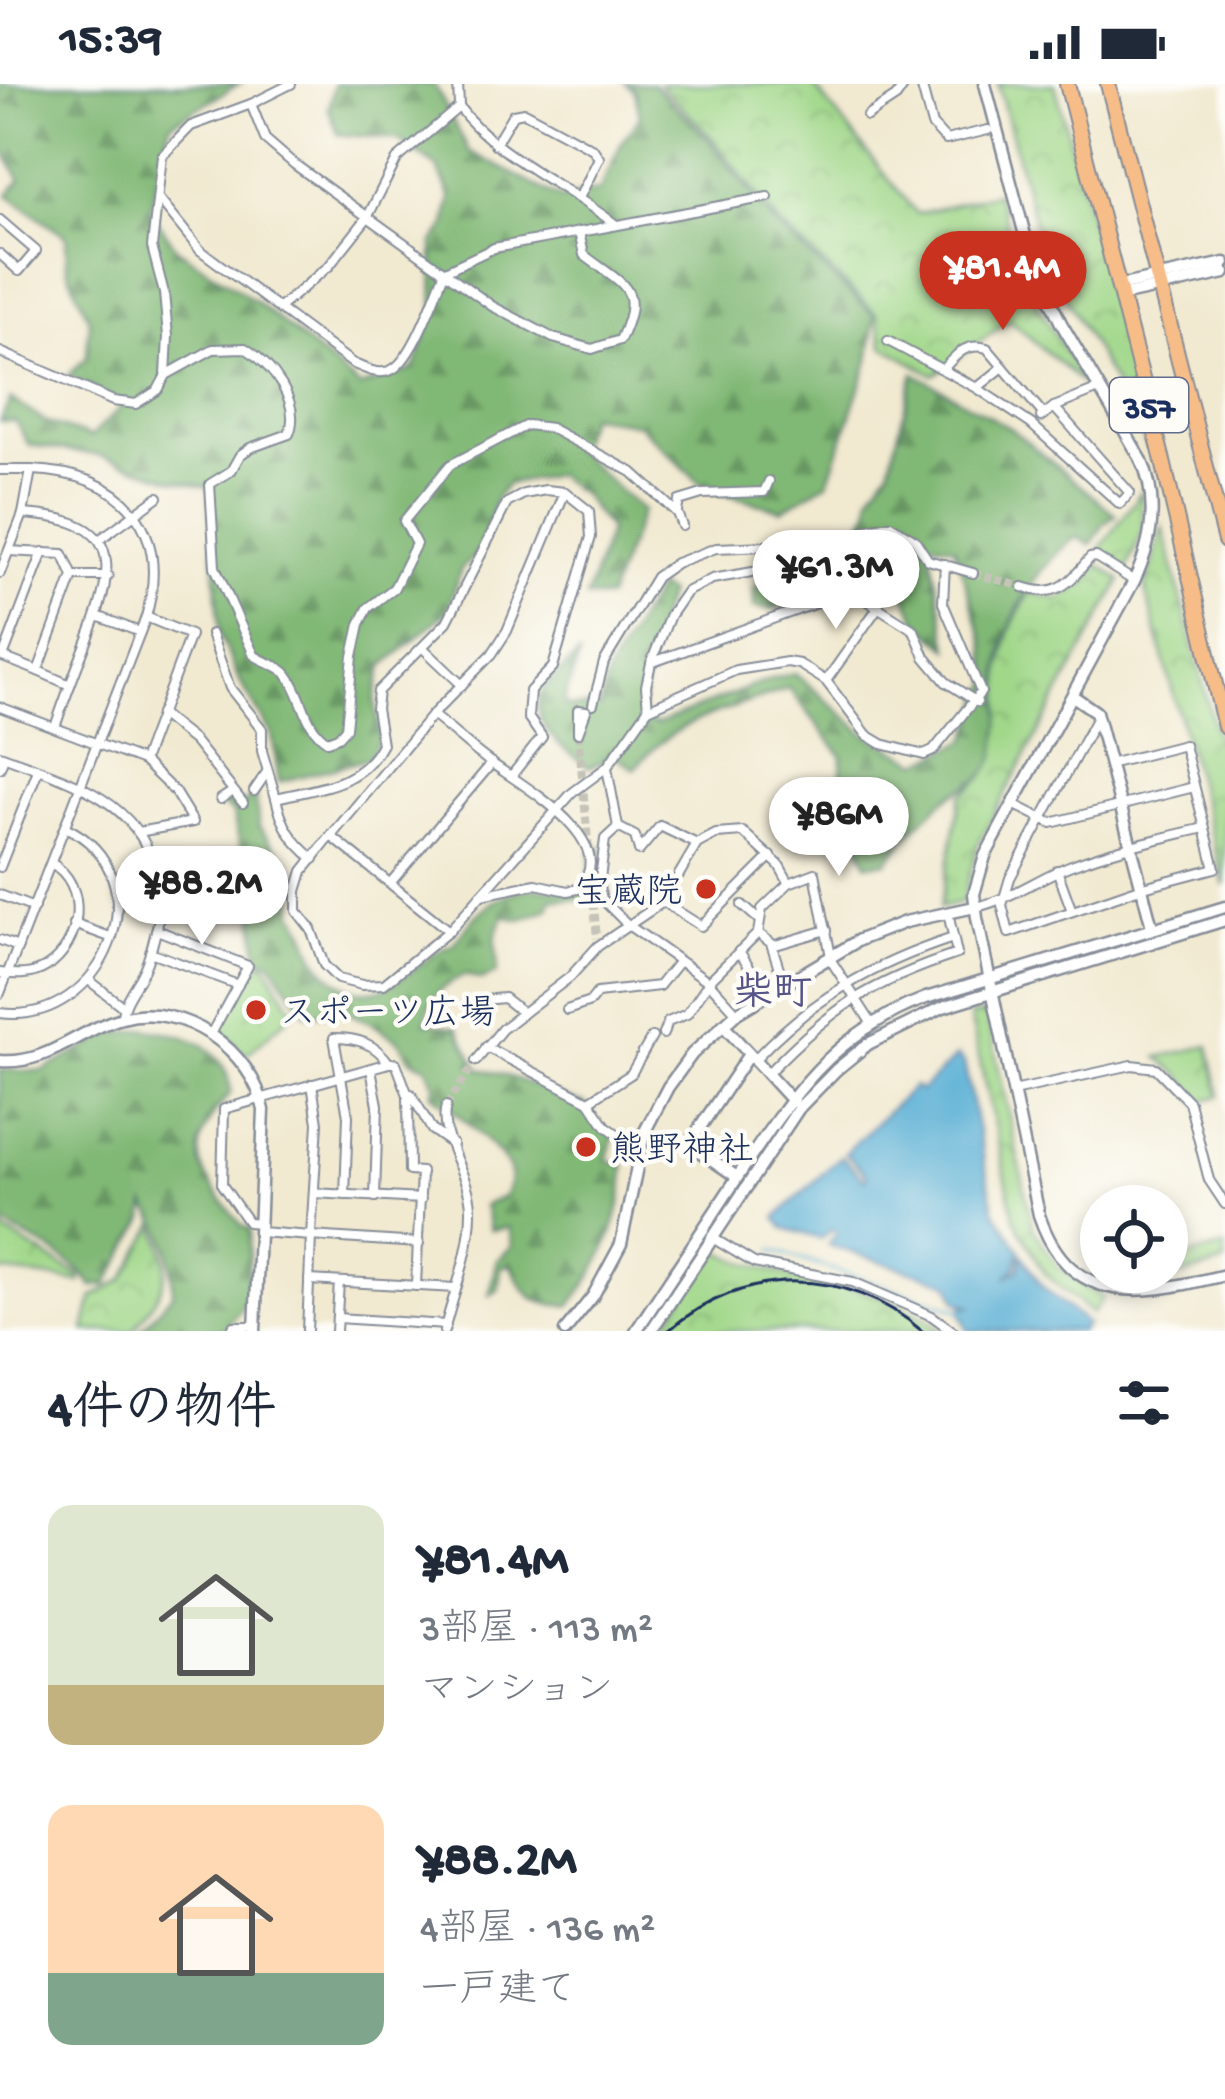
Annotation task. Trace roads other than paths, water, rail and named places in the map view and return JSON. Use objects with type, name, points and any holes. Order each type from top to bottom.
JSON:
[{"type":"highway","name":"357","points":[[1067,84],[1225,727]]},
{"type":"highway","name":"357","points":[[1108,84],[1225,541]]},
{"type":"street","points":[[0,352],[113,400],[144,402],[158,390],[166,375],[164,293],[152,247],[162,156],[191,126],[291,84]]},
{"type":"street","points":[[458,84],[458,107],[478,134],[580,196],[616,225]]},
{"type":"street","points":[[867,116],[896,97],[905,84]]},
{"type":"street","points":[[921,84],[932,125],[946,140],[988,130]]},
{"type":"street","points":[[985,84],[1032,262],[1061,323],[1141,458],[1148,478],[1151,533],[1134,581],[985,856],[974,908],[1039,1215],[1059,1257],[1098,1284],[1134,1293],[1225,1275]]},
{"type":"street","points":[[251,104],[266,139],[367,218],[492,306],[553,338],[592,349],[620,340],[634,311],[628,287],[584,255],[579,232]]},
{"type":"street","points":[[279,308],[329,266],[367,218],[397,159],[458,107]]},
{"type":"street","points":[[495,144],[513,113],[524,112],[593,149],[599,158],[580,196]]},
{"type":"street","points":[[158,198],[200,250],[352,363],[372,372],[391,371],[406,357],[445,271],[494,248],[768,197]]},
{"type":"street","points":[[0,220],[38,249],[19,271],[0,254]]},
{"type":"street","points":[[1119,291],[1225,263]]},
{"type":"street","points":[[1159,282],[1225,273]]},
{"type":"street","points":[[888,341],[977,388],[1031,424],[1120,505],[1130,493],[1054,407]]},
{"type":"street","points":[[166,375],[213,349],[245,348],[286,393],[293,420],[289,434],[240,454],[231,471],[210,484],[215,567],[254,655],[285,670],[316,734],[327,741],[346,728],[352,656],[360,624],[368,608],[394,588],[416,544],[404,521],[449,465],[519,427],[550,428],[632,472],[677,513],[682,526]]},
{"type":"street","points":[[944,369],[962,349],[987,348],[1043,415]]},
{"type":"street","points":[[977,388],[1003,367]]},
{"type":"street","points":[[1031,424],[1054,407],[1100,389]]},
{"type":"street","points":[[0,470],[65,471],[95,480],[134,514],[150,538],[154,580],[146,617],[0,993]]},
{"type":"street","points":[[0,573],[23,514],[31,470]]},
{"type":"street","points":[[677,513],[679,501],[702,494],[764,492],[769,481]]},
{"type":"street","points":[[276,798],[331,789],[370,764],[382,744],[378,691],[447,622],[508,503],[535,491],[565,493],[590,511],[591,537],[554,667],[530,691],[528,717],[542,737],[512,775]]},
{"type":"street","points":[[565,493],[507,632],[303,871],[298,911],[311,929],[324,965],[338,979],[384,984],[449,931],[557,810],[607,767],[648,709],[736,670],[799,664],[826,681],[867,735],[882,744],[923,754],[939,745],[977,702],[980,684],[943,602],[945,564]]},
{"type":"street","points":[[99,540],[158,497]]},
{"type":"street","points":[[23,514],[74,520],[99,540],[108,576],[55,728]]},
{"type":"street","points":[[648,709],[651,663],[676,603],[686,592],[725,574],[816,561],[868,529],[890,525],[915,540],[928,560],[974,573]]},
{"type":"street","points":[[593,704],[604,662],[656,577],[676,563],[716,548],[767,546],[768,568]]},
{"type":"street","points":[[9,551],[62,554],[74,576],[38,670]]},
{"type":"street","points":[[44,552],[2,657],[70,685]]},
{"type":"street","points":[[1023,587],[1039,593],[1064,588],[1096,557],[1134,581]]},
{"type":"street","points":[[74,576],[108,576]]},
{"type":"street","points":[[651,663],[836,596],[857,594],[914,630],[925,657],[946,682],[977,702]]},
{"type":"street","points":[[826,681],[879,606]]},
{"type":"street","points":[[97,616],[140,632]]},
{"type":"street","points":[[143,761],[190,635],[146,617]]},
{"type":"street","points":[[211,634],[230,688],[262,729],[262,751],[282,823],[293,842],[314,860]]},
{"type":"street","points":[[424,648],[462,686]]},
{"type":"street","points":[[1073,696],[1095,710],[1152,927]]},
{"type":"street","points":[[0,706],[143,761],[174,791],[193,822],[138,832]]},
{"type":"street","points":[[160,714],[194,740],[243,803]]},
{"type":"street","points":[[432,715],[557,810],[590,849],[591,867],[578,889],[536,884],[481,895]]},
{"type":"street","points":[[1096,718],[1010,878],[1004,901],[1009,933],[1215,868],[1184,745],[1109,764]]},
{"type":"street","points":[[0,768],[2,756],[111,803],[138,832],[151,856],[159,887],[157,930],[122,1012]]},
{"type":"street","points":[[391,882],[492,764]]},
{"type":"street","points":[[607,767],[618,827],[635,836],[639,851],[660,826],[697,844]]},
{"type":"street","points":[[0,867],[38,770]]},
{"type":"street","points":[[254,791],[268,770]]},
{"type":"street","points":[[1013,804],[1052,823],[1194,787]]},
{"type":"street","points":[[220,799],[232,792]]},
{"type":"street","points":[[191,818],[201,813]]},
{"type":"street","points":[[0,1013],[30,1014],[56,1007],[90,981],[110,937],[118,893],[103,857],[83,836],[65,827]]},
{"type":"street","points":[[590,849],[618,827]]},
{"type":"street","points":[[565,1331],[593,1296],[625,1234],[643,1136],[680,1070],[737,1013],[880,931],[1004,901],[1058,870],[1205,828]]},
{"type":"street","points":[[476,1060],[570,977],[597,942],[663,902],[697,844],[736,830],[771,856],[790,883]]},
{"type":"street","points":[[332,836],[449,931]]},
{"type":"street","points":[[605,839],[602,899],[628,925],[710,983],[737,1013]]},
{"type":"street","points":[[663,902],[701,926],[771,856]]},
{"type":"street","points":[[4,974],[26,975],[51,964],[74,924],[79,902],[73,882],[51,863]]},
{"type":"street","points":[[1058,870],[1072,911]]},
{"type":"street","points":[[663,1034],[668,1022],[687,1014],[758,933],[762,909],[790,883],[815,873],[831,957],[872,1024]]},
{"type":"street","points":[[118,893],[159,887]]},
{"type":"street","points":[[0,895],[34,908]]},
{"type":"street","points":[[742,904],[758,919]]},
{"type":"street","points":[[651,1331],[737,1178],[789,1098],[829,1057],[872,1024],[907,1005],[990,977],[1225,907]]},
{"type":"street","points":[[767,1074],[811,1027],[855,996],[903,971],[957,953],[948,913]]},
{"type":"street","points":[[636,1331],[799,1108],[843,1064],[886,1033],[943,1007],[1225,920]]},
{"type":"street","points":[[74,924],[110,937]]},
{"type":"street","points":[[157,930],[248,966],[211,1034]]},
{"type":"street","points":[[772,946],[827,930]]},
{"type":"street","points":[[758,933],[772,946],[784,984]]},
{"type":"street","points":[[737,1178],[689,1144],[752,1057],[847,982],[897,957],[953,938]]},
{"type":"street","points":[[0,940],[18,946]]},
{"type":"street","points":[[150,952],[238,985]]},
{"type":"street","points":[[739,952],[768,995]]},
{"type":"street","points":[[897,957],[903,971]]},
{"type":"street","points":[[567,1010],[590,1002],[597,993],[659,986],[679,961]]},
{"type":"street","points":[[90,981],[122,1012]]},
{"type":"street","points":[[472,1001],[504,998],[524,1013]]},
{"type":"street","points":[[0,1061],[34,1060],[122,1012],[156,1016],[211,1034],[245,1068],[262,1098],[266,1130],[261,1228],[255,1329],[234,1326],[231,1331]]},
{"type":"street","points":[[723,1025],[799,1108]]},
{"type":"street","points":[[589,1101],[631,1074],[652,1037]]},
{"type":"street","points":[[345,1195],[348,1117],[334,1038],[354,1038],[374,1046],[389,1063]]},
{"type":"street","points":[[487,1047],[589,1101],[606,1126],[617,1133],[643,1136]]},
{"type":"street","points":[[416,1286],[419,1243],[422,1172],[409,1171],[407,1094],[396,1063],[224,1109],[222,1185],[248,1222],[311,1236],[419,1243]]},
{"type":"street","points":[[1013,1091],[1132,1065],[1156,1068],[1190,1102],[1208,1180],[1225,1204]]},
{"type":"street","points":[[371,1069],[378,1105],[375,1197]]},
{"type":"street","points":[[307,1331],[318,1123],[312,1084]]},
{"type":"street","points":[[407,1094],[432,1130],[452,1144]]},
{"type":"street","points":[[337,1318],[445,1328],[471,1212],[443,1116],[446,1106]]},
{"type":"street","points":[[314,1193],[421,1199]]},
{"type":"street","points":[[707,1234],[754,1262],[854,1282],[932,1316],[952,1331]]},
{"type":"street","points":[[309,1280],[456,1288]]},
{"type":"street","points":[[336,1331],[339,1282]]},
{"type":"water","points":[[957,1056],[964,1063],[994,1209],[1020,1250],[1016,1267],[1005,1278],[1020,1269],[1022,1254],[1043,1287],[1087,1324],[1081,1331],[968,1331],[961,1313],[963,1306],[973,1307],[957,1301],[950,1283],[828,1245],[837,1233],[833,1229],[821,1239],[784,1228],[776,1218],[841,1156],[864,1179],[867,1175],[845,1153],[914,1086],[920,1091]]},
{"type":"waterway","points":[[772,1250],[965,1312]]},
{"type":"tunnel","points":[[973,573],[1023,587]]},
{"type":"tunnel","points":[[578,733],[589,851]]},
{"type":"tunnel","points":[[590,866],[597,938]]},
{"type":"tunnel","points":[[446,1106],[476,1061]]},
{"type":"tram line","points":[[668,1331],[697,1309],[729,1294],[795,1282],[861,1294],[922,1331]]},
{"type":"place","name":"宝蔵院","points":[[706,889]]},
{"type":"place","name":"スポーツ広場","points":[[256,1010]]},
{"type":"place","name":"熊野神社","points":[[586,1147]]},
{"type":"district","name":"柴町","points":[[773,989]]}]
